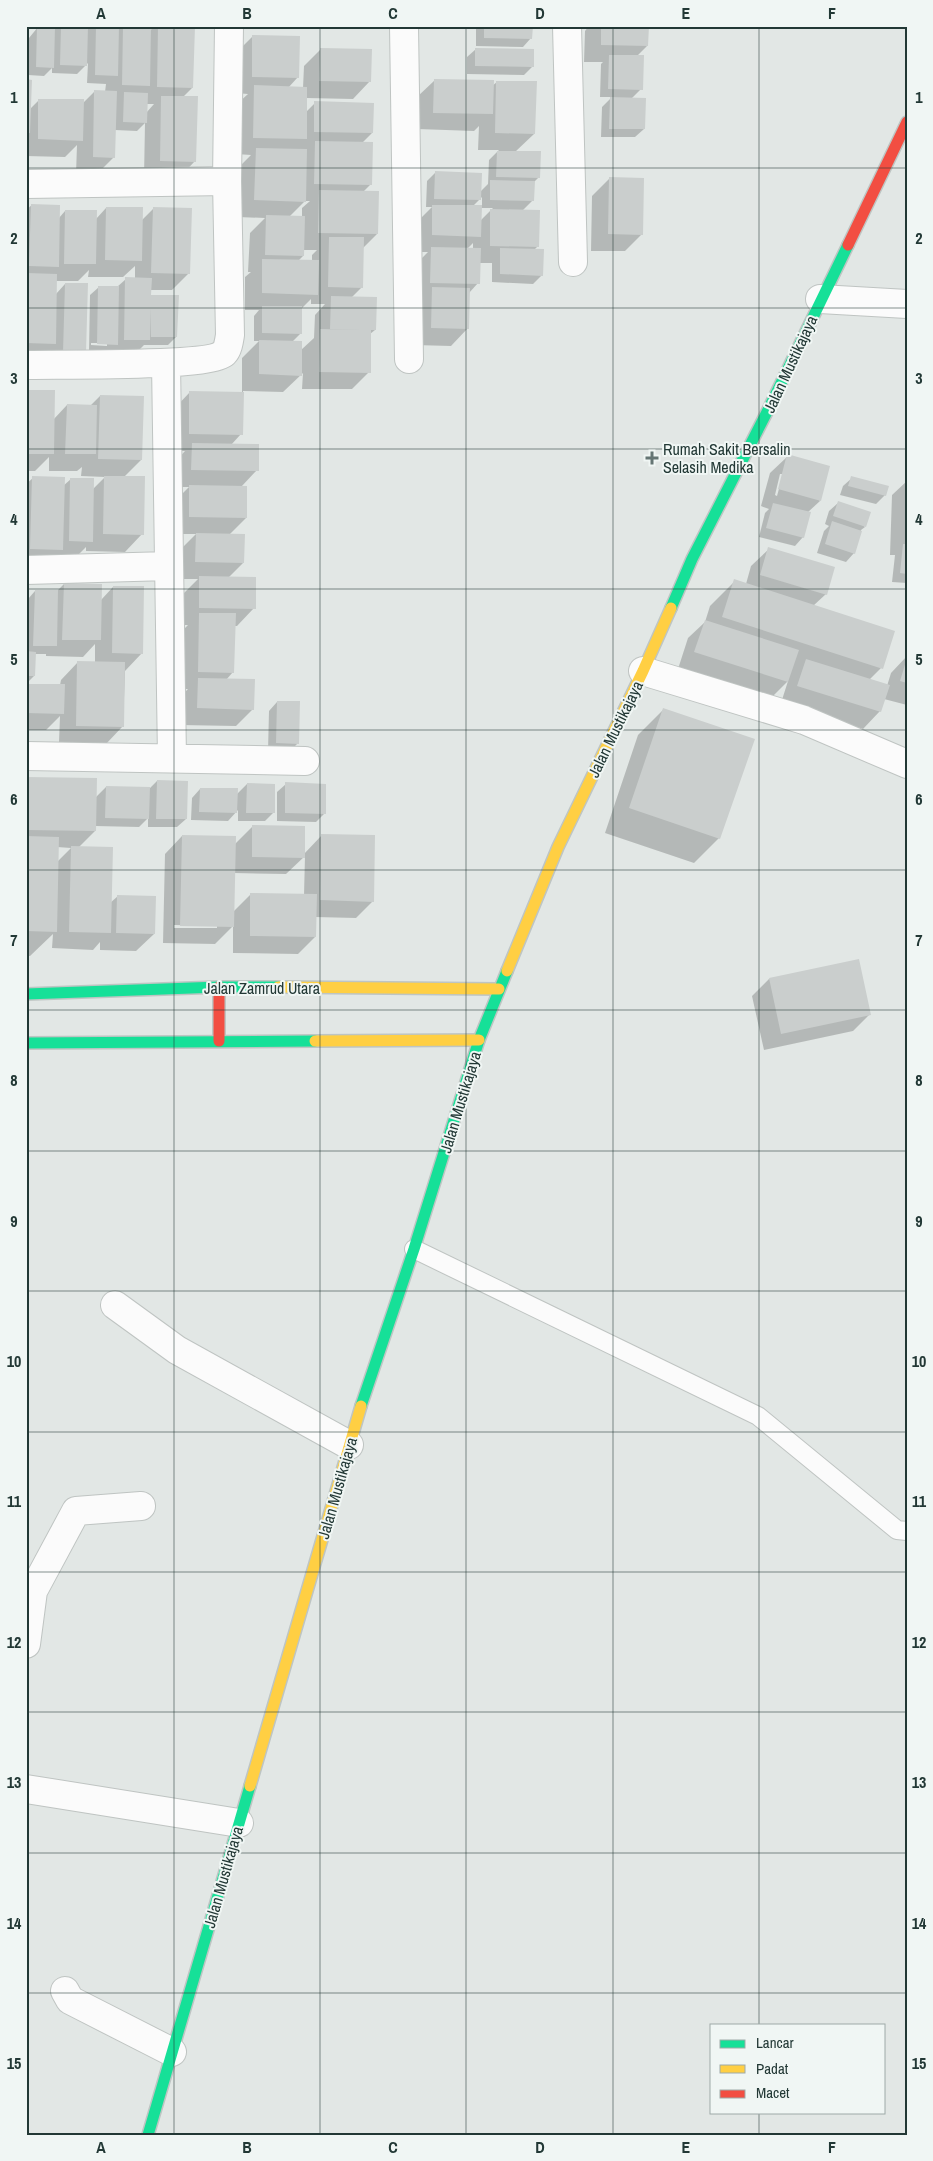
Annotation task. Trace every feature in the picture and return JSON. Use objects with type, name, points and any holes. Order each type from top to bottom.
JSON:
[{"type":"main road","name":"Jalan Mustikajaya","points":[[148,2135],[366,1388],[414,1249],[479,1040],[558,847],[643,671],[692,559],[769,408],[907,122]]},
{"type":"main road","name":"Jalan Zamrud Utara","points":[[26,994],[219,987],[499,989]]},
{"type":"main road","points":[[219,987],[219,1041]]},
{"type":"main road","points":[[26,1043],[479,1040]]},
{"type":"street","points":[[26,365],[166,363],[216,357],[224,353],[228,346],[230,335],[227,181],[229,26]]},
{"type":"street","points":[[404,26],[408,359]]},
{"type":"street","points":[[567,26],[573,262]]},
{"type":"street","points":[[26,184],[227,181]]},
{"type":"street","points":[[820,299],[907,304]]},
{"type":"street","points":[[166,363],[172,758]]},
{"type":"street","points":[[26,570],[168,566]]},
{"type":"street","points":[[643,671],[804,720],[907,764]]},
{"type":"street","points":[[26,756],[305,761]]},
{"type":"street","points":[[115,1305],[178,1350],[349,1445]]},
{"type":"street","points":[[26,1644],[33,1591],[76,1512],[141,1506]]},
{"type":"street","points":[[26,1789],[239,1823]]},
{"type":"street","points":[[65,1990],[70,2000],[172,2052]]},
{"type":"lane","points":[[414,1249],[758,1416],[897,1530],[907,1531]]},
{"type":"building","points":[[37,26],[55,26],[54,68],[36,67]]},
{"type":"building","points":[[61,26],[88,26],[87,66],[60,65]]},
{"type":"building","points":[[96,26],[119,26],[118,76],[95,75]]},
{"type":"building","points":[[123,26],[151,26],[150,86],[122,85]]},
{"type":"building","points":[[158,26],[195,26],[193,88],[157,87]]},
{"type":"building","points":[[484,26],[533,26],[532,39],[484,38]]},
{"type":"building","points":[[601,26],[649,26],[648,46],[601,45]]},
{"type":"building","points":[[252,35],[300,36],[299,78],[252,77]]},
{"type":"building","points":[[320,48],[372,49],[371,82],[319,81]]},
{"type":"building","points":[[475,48],[534,49],[534,67],[475,66]]},
{"type":"building","points":[[609,55],[644,55],[643,90],[608,89]]},
{"type":"building","points":[[26,79],[32,80],[30,133],[26,133]]},
{"type":"building","points":[[434,79],[494,80],[493,114],[433,113]]},
{"type":"building","points":[[496,81],[537,81],[535,134],[495,133]]},
{"type":"building","points":[[254,85],[307,87],[307,139],[253,138]]},
{"type":"building","points":[[94,90],[117,91],[115,158],[93,157]]},
{"type":"building","points":[[124,92],[148,93],[147,123],[123,122]]},
{"type":"building","points":[[161,96],[198,96],[196,162],[160,161]]},
{"type":"building","points":[[610,97],[646,98],[645,129],[609,129]]},
{"type":"building","points":[[38,99],[84,99],[83,141],[38,139]]},
{"type":"building","points":[[314,101],[374,103],[373,133],[314,132]]},
{"type":"building","points":[[315,141],[373,142],[372,185],[314,184]]},
{"type":"building","points":[[256,148],[307,149],[306,202],[254,200]]},
{"type":"building","points":[[497,151],[541,151],[540,178],[496,177]]},
{"type":"building","points":[[435,171],[482,173],[481,200],[434,199]]},
{"type":"building","points":[[609,177],[644,178],[643,235],[608,234]]},
{"type":"building","points":[[490,180],[535,181],[534,201],[490,200]]},
{"type":"building","points":[[319,190],[379,191],[378,234],[318,233]]},
{"type":"building","points":[[31,204],[60,205],[59,267],[29,266]]},
{"type":"building","points":[[432,205],[482,205],[481,237],[432,235]]},
{"type":"building","points":[[26,206],[29,206],[28,245],[26,245]]},
{"type":"building","points":[[106,207],[143,207],[142,261],[105,260]]},
{"type":"building","points":[[153,207],[192,208],[190,274],[151,273]]},
{"type":"building","points":[[490,209],[540,210],[539,247],[490,246]]},
{"type":"building","points":[[65,210],[97,210],[96,264],[64,264]]},
{"type":"building","points":[[266,215],[305,216],[304,256],[265,255]]},
{"type":"building","points":[[329,237],[364,237],[363,288],[328,287]]},
{"type":"building","points":[[431,247],[481,248],[480,284],[430,283]]},
{"type":"building","points":[[500,248],[544,249],[543,276],[500,274]]},
{"type":"building","points":[[262,259],[319,260],[318,295],[262,293]]},
{"type":"building","points":[[27,273],[57,274],[56,344],[26,343]]},
{"type":"building","points":[[125,277],[152,278],[151,295],[179,295],[177,337],[151,337],[151,308],[150,340],[124,340]]},
{"type":"building","points":[[65,283],[88,283],[86,352],[63,352]]},
{"type":"building","points":[[98,286],[119,286],[118,345],[97,344]]},
{"type":"building","points":[[432,287],[470,288],[469,329],[431,328]]},
{"type":"building","points":[[331,296],[377,297],[376,330],[371,330],[371,373],[319,372],[320,329],[364,330],[330,329]]},
{"type":"building","points":[[262,306],[302,306],[302,334],[262,333]]},
{"type":"building","points":[[259,340],[302,341],[302,376],[259,374]]},
{"type":"building","points":[[26,390],[55,390],[54,454],[26,454]]},
{"type":"building","points":[[189,391],[244,392],[243,435],[189,434]]},
{"type":"building","points":[[100,395],[144,396],[142,460],[98,459]]},
{"type":"building","points":[[67,404],[97,405],[96,454],[65,454]]},
{"type":"building","points":[[192,443],[259,444],[259,471],[191,470]]},
{"type":"building","points":[[787,454],[830,466],[821,501],[778,489]]},
{"type":"building","points":[[32,476],[65,477],[63,550],[30,549]]},
{"type":"building","points":[[104,476],[145,476],[144,535],[103,534]]},
{"type":"building","points":[[851,476],[889,486],[886,496],[848,486]]},
{"type":"building","points":[[70,478],[94,478],[93,542],[69,541]]},
{"type":"building","points":[[189,485],[247,486],[247,518],[189,517]]},
{"type":"building","points":[[838,501],[871,512],[866,527],[833,516]]},
{"type":"building","points":[[773,503],[811,512],[804,538],[766,528]]},
{"type":"building","points":[[832,521],[862,531],[855,554],[825,544]]},
{"type":"building","points":[[196,533],[245,534],[244,563],[195,562]]},
{"type":"building","points":[[903,544],[907,544],[907,574],[900,573]]},
{"type":"building","points":[[768,547],[835,567],[827,595],[760,575]]},
{"type":"building","points":[[199,576],[256,577],[256,609],[199,608]]},
{"type":"building","points":[[734,579],[895,631],[883,669],[722,617]]},
{"type":"building","points":[[64,583],[102,584],[101,640],[62,640]]},
{"type":"building","points":[[113,586],[144,586],[143,654],[112,653]]},
{"type":"building","points":[[35,590],[58,590],[57,646],[33,646]]},
{"type":"building","points":[[26,594],[29,594],[28,640],[26,640]]},
{"type":"building","points":[[199,613],[236,613],[234,673],[198,672]]},
{"type":"building","points":[[705,620],[799,650],[788,682],[694,652]]},
{"type":"building","points":[[26,651],[36,652],[35,676],[26,676]]},
{"type":"building","points":[[907,658],[907,683],[900,681]]},
{"type":"building","points":[[806,659],[890,685],[881,712],[797,686]]},
{"type":"building","points":[[77,661],[125,662],[124,727],[76,726]]},
{"type":"building","points":[[198,678],[255,679],[254,710],[197,708]]},
{"type":"building","points":[[26,684],[65,684],[64,714],[26,713]]},
{"type":"building","points":[[277,701],[300,701],[299,744],[276,743]]},
{"type":"building","points":[[663,708],[755,739],[720,839],[629,808]]},
{"type":"building","points":[[26,777],[97,778],[96,831],[26,830]]},
{"type":"building","points":[[157,780],[188,781],[187,819],[156,819]]},
{"type":"building","points":[[285,782],[326,784],[326,814],[285,813]]},
{"type":"building","points":[[247,783],[275,784],[275,813],[246,813]]},
{"type":"building","points":[[106,786],[150,787],[149,819],[105,818]]},
{"type":"building","points":[[200,788],[238,788],[237,813],[199,812]]},
{"type":"building","points":[[252,825],[305,826],[305,858],[252,857]]},
{"type":"building","points":[[321,834],[375,835],[374,902],[320,900]]},
{"type":"building","points":[[182,835],[236,836],[234,927],[180,926]]},
{"type":"building","points":[[26,836],[59,837],[57,932],[26,931]]},
{"type":"building","points":[[71,846],[113,847],[111,933],[69,932]]},
{"type":"building","points":[[250,893],[317,894],[316,937],[250,936]]},
{"type":"building","points":[[117,895],[156,896],[155,934],[116,933]]},
{"type":"building","points":[[859,959],[871,1015],[781,1034],[769,978]]},
{"type":"traffic: fast","points":[[671,608],[692,559],[769,408],[848,245]]},
{"type":"traffic: fast","points":[[361,1406],[414,1249],[479,1040],[507,971]]},
{"type":"traffic: fast","points":[[26,994],[219,987],[278,987]]},
{"type":"traffic: fast","points":[[26,1043],[315,1041]]},
{"type":"traffic: fast","points":[[148,2135],[250,1786]]},
{"type":"traffic: slow","points":[[507,971],[558,847],[643,671],[671,608]]},
{"type":"traffic: slow","points":[[278,987],[499,989]]},
{"type":"traffic: slow","points":[[315,1041],[479,1040]]},
{"type":"traffic: slow","points":[[250,1786],[361,1406]]},
{"type":"traffic: jam","points":[[848,245],[907,122]]},
{"type":"traffic: jam","points":[[219,987],[219,1041]]},
{"type":"place","name":"Rumah Sakit Bersalin Selasih Medika","points":[[652,458]]}]
